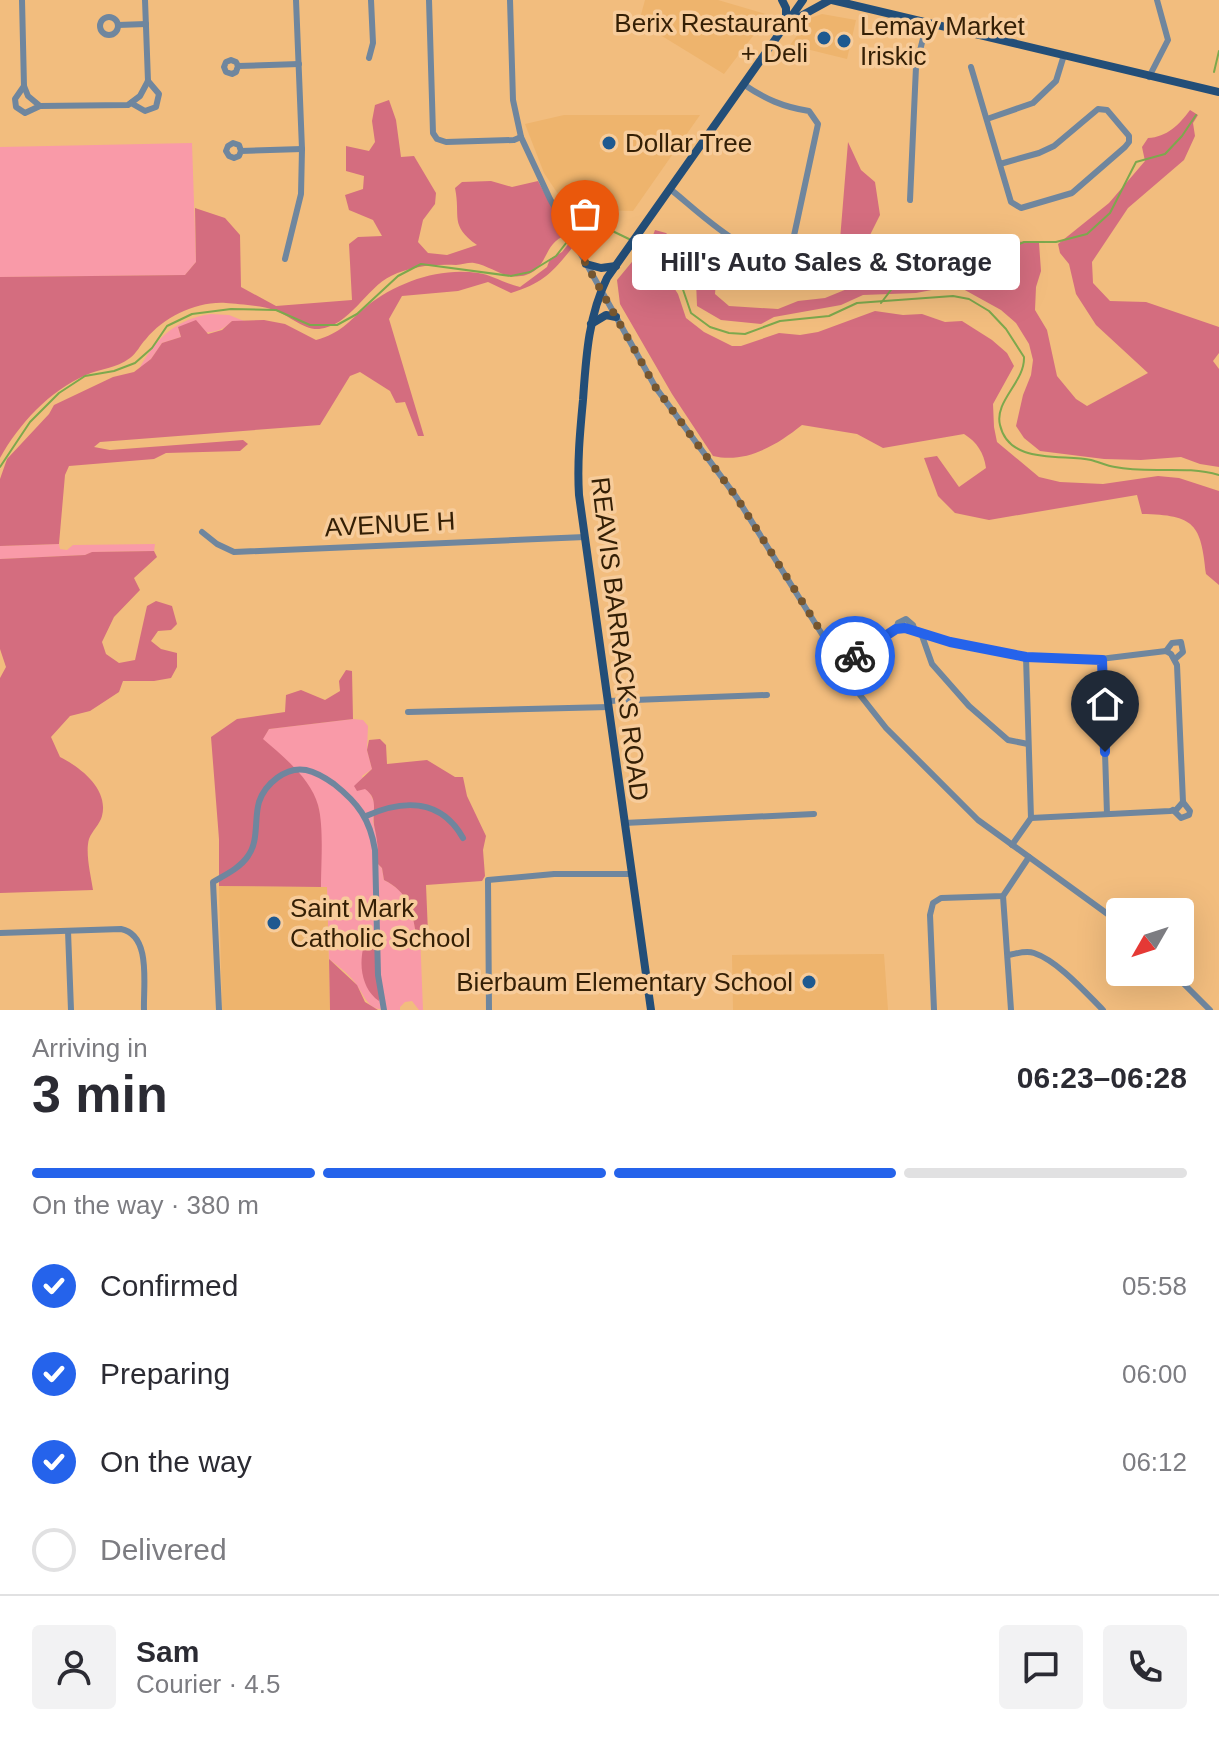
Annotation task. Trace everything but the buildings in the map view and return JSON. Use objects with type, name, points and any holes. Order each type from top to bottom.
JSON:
[{"type":"main road","points":[[782,0],[786,8],[786,24],[831,0],[842,1],[1219,92]]},
{"type":"main road","name":"REAVIS BARRACKS ROAD","points":[[651,1010],[585,537],[578,463],[591,324],[601,290],[617,264],[803,0]]},
{"type":"main road","points":[[586,264],[601,268],[617,264]]},
{"type":"main road","points":[[591,324],[606,315],[616,317]]},
{"type":"street","points":[[22,0],[24,86],[28,96],[40,106]]},
{"type":"street","points":[[24,86],[15,99],[16,107],[25,113],[40,106],[131,103],[145,90],[148,81],[145,0]]},
{"type":"street","points":[[285,259],[301,194],[296,0]]},
{"type":"street","points":[[369,58],[373,43],[371,0]]},
{"type":"street","points":[[429,0],[433,133],[437,139],[446,142],[514,140],[521,137]]},
{"type":"street","points":[[510,0],[513,100],[521,137],[568,231],[656,388],[737,498],[868,706],[898,741],[966,808],[1012,845],[1106,910]]},
{"type":"street","points":[[1149,77],[1168,40],[1157,0]]},
{"type":"street","points":[[910,200],[916,67],[927,22]]},
{"type":"street","points":[[118,25],[146,24]]},
{"type":"street","points":[[987,119],[1022,108],[1041,96],[1056,81],[1064,55]]},
{"type":"street","points":[[238,66],[299,64]]},
{"type":"street","points":[[971,67],[1000,164],[1014,206],[1021,208],[1072,193],[1129,142],[1129,136],[1107,110],[1098,109],[1054,146],[1000,164]]},
{"type":"street","points":[[131,103],[145,111],[156,107],[159,94],[148,81]]},
{"type":"street","points":[[670,189],[742,246],[776,256],[788,251],[792,245],[818,124],[809,111],[785,107],[765,99],[743,84]]},
{"type":"street","points":[[241,151],[302,149]]},
{"type":"street","name":"AVENUE H","points":[[202,532],[234,552],[585,537]]},
{"type":"street","points":[[842,665],[896,629],[1026,657],[1102,660],[1171,654],[1182,804],[1190,811],[1189,815],[1181,818],[1173,810]]},
{"type":"street","points":[[918,632],[932,664],[969,706],[1008,740],[1028,744]]},
{"type":"street","points":[[1012,845],[1031,818],[1026,657]]},
{"type":"street","points":[[1102,660],[1107,814]]},
{"type":"street","points":[[408,712],[767,695]]},
{"type":"street","points":[[219,1010],[213,882],[249,855],[256,833],[259,803],[268,784],[287,772],[306,770],[349,796],[366,816],[375,850],[378,975],[384,1010]]},
{"type":"street","points":[[1031,818],[1173,810],[1182,804]]},
{"type":"street","points":[[366,816],[382,809],[426,806],[448,818],[463,838]]},
{"type":"street","points":[[624,823],[814,814]]},
{"type":"street","points":[[1011,1010],[1003,896],[1029,857]]},
{"type":"street","points":[[489,1010],[488,880],[554,874],[631,874]]},
{"type":"street","points":[[934,1010],[930,915],[933,903],[941,898],[1003,896]]},
{"type":"street","points":[[0,933],[121,929],[136,936],[142,953],[144,1010]]},
{"type":"street","points":[[68,931],[71,1010]]},
{"type":"street","points":[[1008,955],[1036,954],[1073,980],[1103,1010]]},
{"type":"street","points":[[1186,986],[1210,1010]]},
{"type":"shaded area","points":[[645,0],[718,0],[769,15],[724,74],[639,22]]},
{"type":"shaded area","points":[[822,14],[856,20],[847,59],[790,45],[810,18]]},
{"type":"shaded area","points":[[389,100],[396,120],[401,157],[414,156],[436,193],[435,204],[423,220],[418,242],[428,253],[447,255],[477,245],[459,226],[455,188],[462,182],[491,181],[512,187],[538,181],[567,235],[553,244],[534,271],[512,276],[472,263],[406,270],[382,282],[340,321],[319,329],[307,327],[264,307],[215,303],[193,308],[172,317],[153,331],[125,362],[86,375],[48,399],[16,433],[0,458],[0,277],[185,275],[196,262],[195,208],[225,218],[240,235],[241,287],[276,306],[352,300],[349,244],[358,237],[382,236],[373,220],[349,210],[345,195],[363,189],[364,176],[346,171],[346,146],[369,151],[375,142],[372,121],[375,105]]},
{"type":"shaded area","points":[[1190,110],[1198,115],[1193,123],[1195,136],[1184,160],[1128,208],[1092,262],[1093,283],[1110,301],[1146,302],[1219,327],[1219,353],[1213,361],[1219,369],[1219,467],[1181,457],[1104,459],[1040,451],[1024,438],[1016,426],[1031,375],[1033,360],[1029,344],[1016,323],[1001,310],[963,289],[863,295],[841,305],[774,317],[761,324],[721,320],[697,306],[696,281],[664,246],[652,238],[655,230],[666,233],[716,281],[715,294],[729,306],[778,309],[798,301],[825,298],[852,287],[839,252],[848,142],[861,170],[875,182],[880,215],[870,235],[881,247],[962,257],[997,240],[1039,243],[1041,271],[1036,287],[1035,310],[1047,330],[1057,376],[1076,399],[1087,406],[1148,373],[1096,325],[1076,294],[1069,264],[1060,253],[1058,244],[1109,203],[1145,161],[1142,147],[1148,138],[1172,129]]},
{"type":"shaded area","points":[[564,115],[700,115],[633,211],[568,209],[544,173],[525,124]]},
{"type":"shaded area","points":[[192,143],[196,262],[185,275],[0,277],[0,147]]},
{"type":"shaded area","points":[[570,242],[572,248],[546,276],[511,293],[488,282],[458,291],[402,296],[389,319],[424,436],[418,436],[405,402],[396,403],[390,391],[360,372],[350,376],[320,425],[100,442],[94,447],[110,450],[243,440],[248,444],[240,451],[166,453],[154,459],[69,466],[65,475],[59,544],[0,546],[0,479],[7,459],[54,405],[113,377],[134,372],[151,359],[162,343],[181,337],[178,327],[196,320],[208,334],[222,330],[232,321],[264,320],[285,324],[316,340],[338,330],[379,297],[405,283],[434,274],[483,274],[520,287],[547,267],[550,259],[562,252]]},
{"type":"shaded area","points":[[636,257],[656,260],[678,294],[686,318],[704,332],[732,346],[779,333],[800,335],[818,332],[875,311],[922,314],[945,322],[962,321],[992,340],[1007,353],[1014,366],[993,404],[997,442],[1039,477],[1060,482],[1103,484],[1158,476],[1179,478],[1219,491],[1219,585],[1206,574],[1198,533],[1192,526],[1174,517],[1142,514],[1137,495],[989,520],[955,513],[938,496],[924,458],[937,456],[959,487],[986,468],[979,448],[964,434],[883,448],[857,434],[802,425],[749,455],[713,456],[672,394],[620,304],[617,280]]},
{"type":"shaded area","points":[[211,314],[229,315],[244,321],[232,321],[213,332],[178,328],[181,337],[162,343],[139,369],[152,348],[177,325]]},
{"type":"shaded area","points":[[59,544],[60,549],[67,550],[73,545],[155,544],[154,551],[0,559],[0,546]]},
{"type":"shaded area","points":[[154,551],[157,557],[134,578],[140,590],[114,617],[102,642],[106,654],[119,663],[135,660],[147,606],[156,601],[172,606],[177,624],[171,630],[158,631],[151,641],[161,649],[177,653],[177,667],[171,678],[123,681],[119,692],[90,711],[70,716],[51,737],[60,757],[84,773],[101,797],[102,816],[88,845],[93,890],[0,893],[0,678],[6,667],[0,649],[0,559]]},
{"type":"shaded area","points":[[346,670],[352,671],[353,719],[269,729],[263,739],[295,769],[309,786],[318,805],[322,845],[321,887],[219,886],[219,839],[211,737],[237,719],[285,712],[286,695],[301,690],[325,700],[340,691],[339,681]]},
{"type":"shaded area","points":[[363,720],[368,726],[367,750],[372,769],[362,776],[375,804],[373,821],[379,845],[377,863],[382,868],[384,880],[404,895],[416,933],[420,933],[423,1010],[419,1010],[412,1001],[405,1002],[400,1010],[373,1007],[352,979],[329,959],[327,887],[321,887],[319,808],[262,739],[269,729]]},
{"type":"shaded area","points":[[380,739],[386,745],[387,764],[427,760],[455,777],[463,777],[467,796],[486,836],[483,850],[485,876],[482,881],[426,885],[428,933],[416,934],[408,902],[399,890],[384,880],[382,868],[377,863],[373,801],[365,789],[357,791],[354,786],[372,769],[367,750],[369,740]]},
{"type":"shaded area","name":"Saint Mark Catholic School","points":[[219,886],[327,887],[330,1010],[222,1010]]},
{"type":"shaded area","points":[[370,932],[380,945],[379,1001],[363,978],[363,949]]},
{"type":"shaded area","name":"Bierbaum Elementary School","points":[[884,954],[888,1010],[733,1010],[732,955]]},
{"type":"shaded area","points":[[329,959],[357,985],[365,1002],[378,1010],[330,1010]]},
{"type":"waterway","points":[[1214,72],[1219,51]]},
{"type":"waterway","points":[[881,303],[905,278],[946,263],[988,257],[1024,242],[1056,242],[1087,234],[1110,213],[1136,162],[1165,154],[1196,115]]},
{"type":"waterway","points":[[575,235],[600,225],[631,240]]},
{"type":"waterway","points":[[0,467],[30,422],[59,393],[85,376],[114,371],[135,363],[152,348],[167,326],[192,314],[231,309],[276,310],[310,325],[337,325],[357,314],[398,276],[421,264],[511,276],[530,272],[556,256],[570,238]]},
{"type":"waterway","points":[[637,243],[669,261],[677,272],[691,313],[710,327],[729,333],[745,334],[780,321],[829,316],[857,303],[953,296],[969,299],[989,311],[1006,329],[1024,357],[1020,375],[999,416],[1005,438],[1014,446],[1038,455],[1091,460],[1128,469],[1219,475]]},
{"type":"way so far","points":[[585,262],[656,388],[737,498],[842,665],[855,656]]},
{"type":"place","name":"Berix Restaurant + Deli","points":[[824,38]]},
{"type":"place","name":"Lemay Market Iriskic","points":[[844,41]]},
{"type":"place","name":"Dollar Tree","points":[[609,143]]},
{"type":"place","name":"Hill's Auto Sales & Storage","points":[[585,262]]},
{"type":"place","name":"Saint Mark Catholic School","points":[[274,923]]},
{"type":"place","name":"Bierbaum Elementary School","points":[[809,982]]},
{"type":"route","points":[[855,656],[896,629],[905,628],[950,642],[1026,657],[1102,660],[1105,752]]}]
